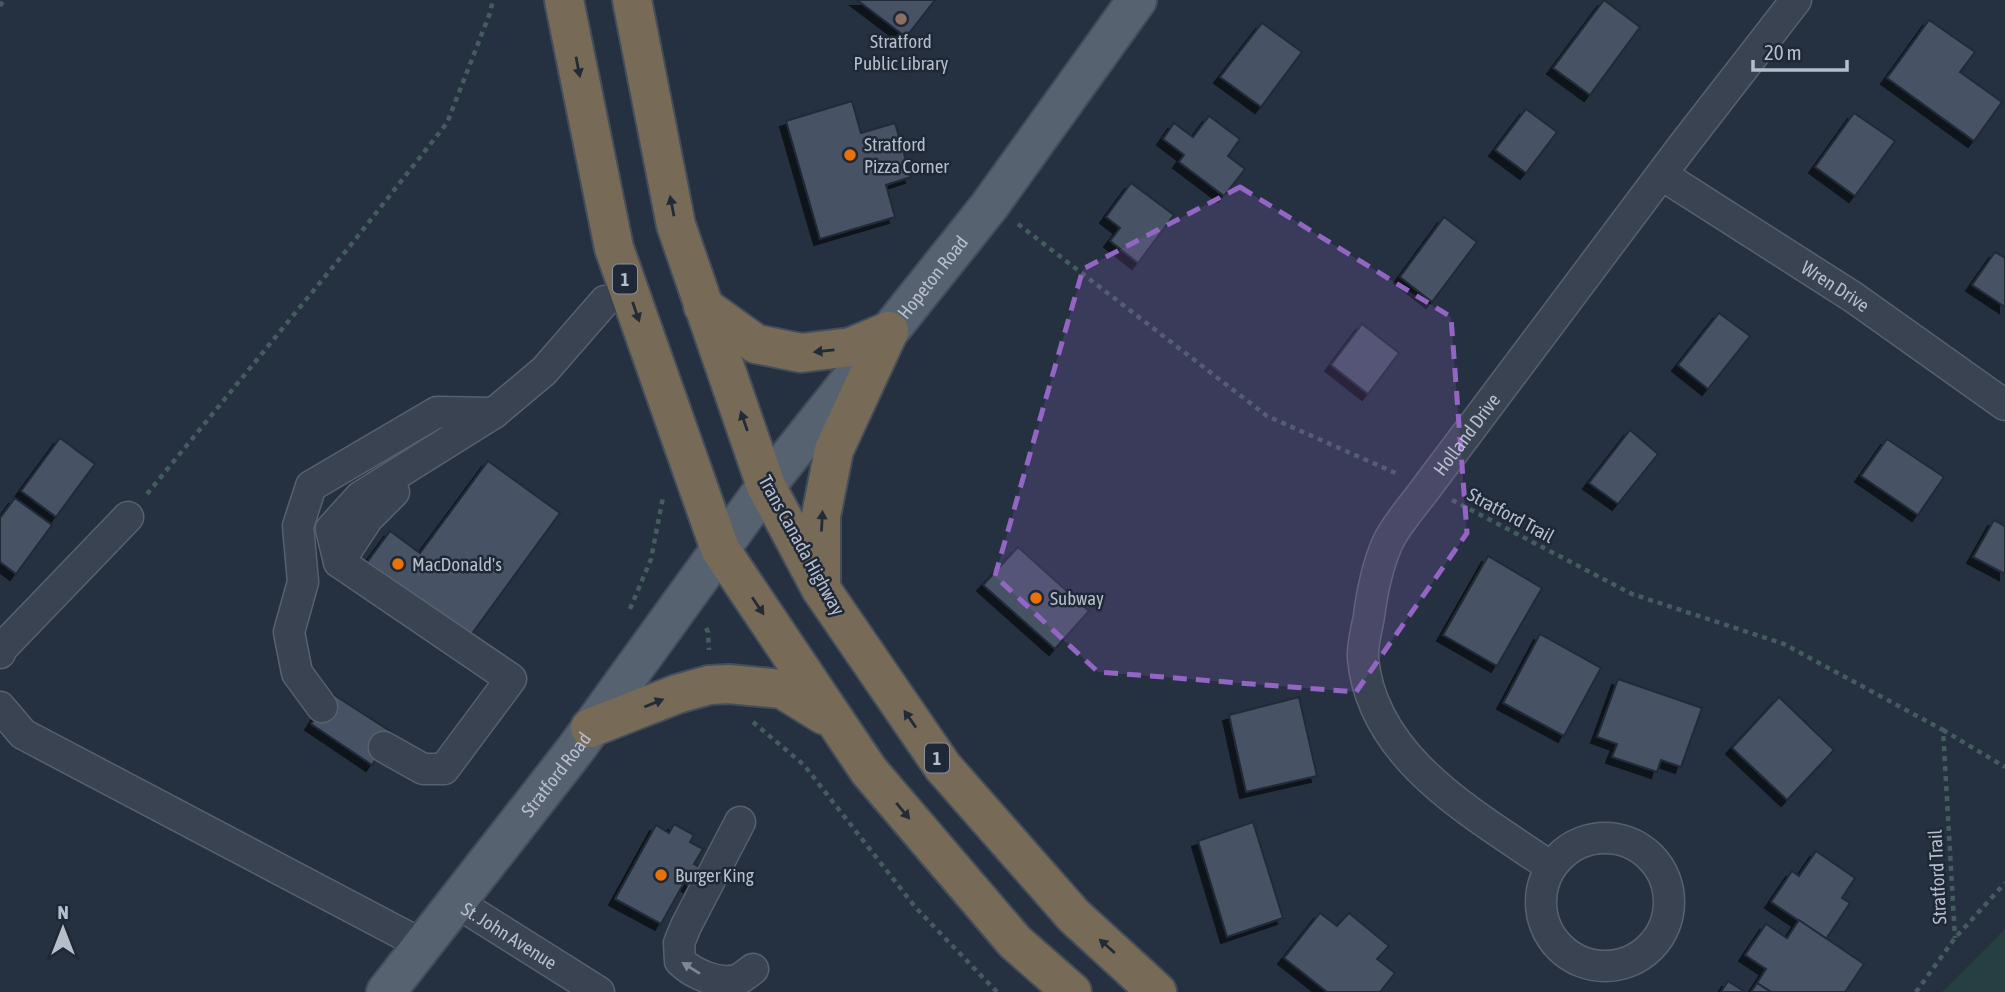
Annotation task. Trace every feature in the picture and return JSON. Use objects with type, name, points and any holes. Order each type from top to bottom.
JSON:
[{"type":"highway","name":"1","points":[[564,0],[614,248],[720,549],[869,771],[1015,942],[1072,992]]},
{"type":"highway","name":"Trans Canada Highway","points":[[632,0],[676,226],[766,486],[821,589],[943,767],[1073,916],[1157,992]]},
{"type":"highway","points":[[703,306],[756,344],[801,353],[851,348],[889,331]]},
{"type":"highway","points":[[821,589],[821,516],[834,450],[889,331]]},
{"type":"highway","points":[[590,728],[677,694],[709,685],[729,684],[782,689],[836,722]]},
{"type":"main road","name":"Hopeton Road","points":[[720,549],[766,486],[990,205],[1137,0]]},
{"type":"main road","name":"Stratford Road","points":[[386,992],[590,728],[720,549]]},
{"type":"street","name":"Holland Drive","points":[[1552,867],[1467,809],[1422,771],[1388,733],[1374,707],[1363,656],[1371,600],[1388,543],[1427,487],[1796,0]]},
{"type":"street","name":"Wren Drive","points":[[1662,176],[1853,298],[2005,405]]},
{"type":"street","points":[[384,747],[423,769],[444,769],[510,679],[339,562],[331,529],[360,497],[494,413],[544,371],[605,301]]},
{"type":"street","points":[[322,707],[297,673],[289,632],[303,582],[298,526],[311,486],[437,412],[494,413]]},
{"type":"street","points":[[0,653],[128,517]]},
{"type":"street","points":[[0,707],[23,734],[423,945]]},
{"type":"street","points":[[740,822],[686,926],[679,943],[680,961],[690,971],[722,980],[738,979],[753,970]]},
{"type":"street","points":[[1609,838],[1631,843],[1649,855],[1662,873],[1669,894],[1668,917],[1659,937],[1644,953],[1626,963],[1606,966],[1587,964],[1569,955],[1554,941],[1544,924],[1541,904],[1543,884],[1552,867],[1567,851],[1587,841],[1609,838]]},
{"type":"street","name":"St. John Avenue","points":[[456,902],[599,992]]},
{"type":"path","points":[[0,6],[4,0]]},
{"type":"path","points":[[128,517],[447,123],[493,0]]},
{"type":"path","name":"Stratford Trail","points":[[990,205],[1267,416],[1427,487],[1632,594],[1784,644],[1943,730],[2005,767]]},
{"type":"path","points":[[651,559],[664,492]]},
{"type":"path","points":[[684,600],[708,632],[709,685]]},
{"type":"path","points":[[751,720],[804,765],[916,908],[997,992]]},
{"type":"path","name":"Stratford Trail","points":[[1943,730],[1955,938]]},
{"type":"path","name":"Stratford Trail","points":[[1916,992],[1955,938],[2005,883]]},
{"type":"highlighted area","points":[[1240,187],[1451,317],[1467,533],[1356,692],[1098,672],[995,576],[1083,269]]},
{"type":"green space","points":[[2005,929],[2005,992],[1942,992]]},
{"type":"building","name":"Stratford Public Library","points":[[857,0],[935,0],[906,37]]},
{"type":"building","points":[[1604,0],[1640,27],[1590,95],[1553,68]]},
{"type":"building","points":[[1929,20],[1975,52],[1960,72],[2002,102],[1974,141],[1887,78]]},
{"type":"building","points":[[1262,23],[1302,52],[1261,107],[1220,77]]},
{"type":"building","name":"Stratford Pizza Corner","points":[[852,101],[861,133],[895,123],[911,177],[886,185],[895,217],[820,239],[786,121]]},
{"type":"building","points":[[1526,109],[1557,132],[1526,173],[1495,150]]},
{"type":"building","points":[[1854,113],[1895,141],[1855,196],[1815,167]]},
{"type":"building","points":[[1209,116],[1240,139],[1228,156],[1245,169],[1224,196],[1179,162],[1184,155],[1163,139],[1174,123],[1193,137]]},
{"type":"building","points":[[1131,183],[1174,215],[1138,263],[1110,241],[1120,228],[1106,217]]},
{"type":"building","points":[[1444,217],[1477,242],[1432,302],[1400,277]]},
{"type":"building","points":[[1995,252],[2005,258],[2005,307],[1972,285]]},
{"type":"building","points":[[1719,313],[1750,336],[1708,389],[1678,365]]},
{"type":"building","points":[[1362,324],[1399,353],[1368,394],[1331,365]]},
{"type":"building","points":[[1630,430],[1658,454],[1618,504],[1589,483]]},
{"type":"building","points":[[60,438],[95,464],[56,517],[21,491]]},
{"type":"building","points":[[1887,439],[1944,477],[1918,515],[1861,476]]},
{"type":"building","points":[[488,461],[560,513],[468,639],[365,565],[390,531],[420,553]]},
{"type":"building","points":[[15,498],[52,525],[16,574],[0,562],[0,518]]},
{"type":"building","points":[[1994,520],[2005,526],[2005,574],[1973,557]]},
{"type":"building","name":"Subway","points":[[1018,547],[1089,611],[1055,649],[983,585]]},
{"type":"building","points":[[1488,556],[1542,588],[1497,666],[1443,635]]},
{"type":"building","points":[[1540,634],[1601,668],[1564,736],[1503,703]]},
{"type":"building","points":[[1618,679],[1702,708],[1681,767],[1661,760],[1657,772],[1612,757],[1617,744],[1597,737]]},
{"type":"building","points":[[331,693],[393,733],[372,765],[311,724]]},
{"type":"building","points":[[1299,697],[1317,776],[1246,792],[1229,715]]},
{"type":"building","points":[[1779,697],[1834,750],[1787,800],[1732,748]]},
{"type":"building","points":[[1253,822],[1283,918],[1227,937],[1198,841]]},
{"type":"building","name":"Burger King","points":[[674,824],[694,835],[690,842],[703,849],[694,864],[699,867],[689,886],[684,883],[661,924],[615,899],[656,825],[669,833]]},
{"type":"building","points":[[1816,851],[1855,878],[1842,898],[1850,903],[1826,939],[1771,902],[1792,871],[1799,876]]},
{"type":"building","points":[[1320,913],[1337,926],[1349,913],[1389,946],[1377,959],[1395,973],[1380,992],[1327,992],[1284,958]]},
{"type":"building","points":[[1799,920],[1864,964],[1845,992],[1771,992],[1757,983],[1766,969],[1745,955],[1766,924],[1787,938]]},
{"type":"building","points":[[1728,981],[1745,992],[1721,992]]},
{"type":"building","points":[[1757,983],[1771,992],[1751,992]]},
{"type":"place","name":"Stratford Public Library","points":[[901,19]]},
{"type":"place","name":"Stratford Pizza Corner","points":[[850,155]]},
{"type":"place","name":"MacDonald's","points":[[398,564]]},
{"type":"place","name":"Subway","points":[[1036,598]]},
{"type":"place","name":"Burger King","points":[[661,875]]}]
